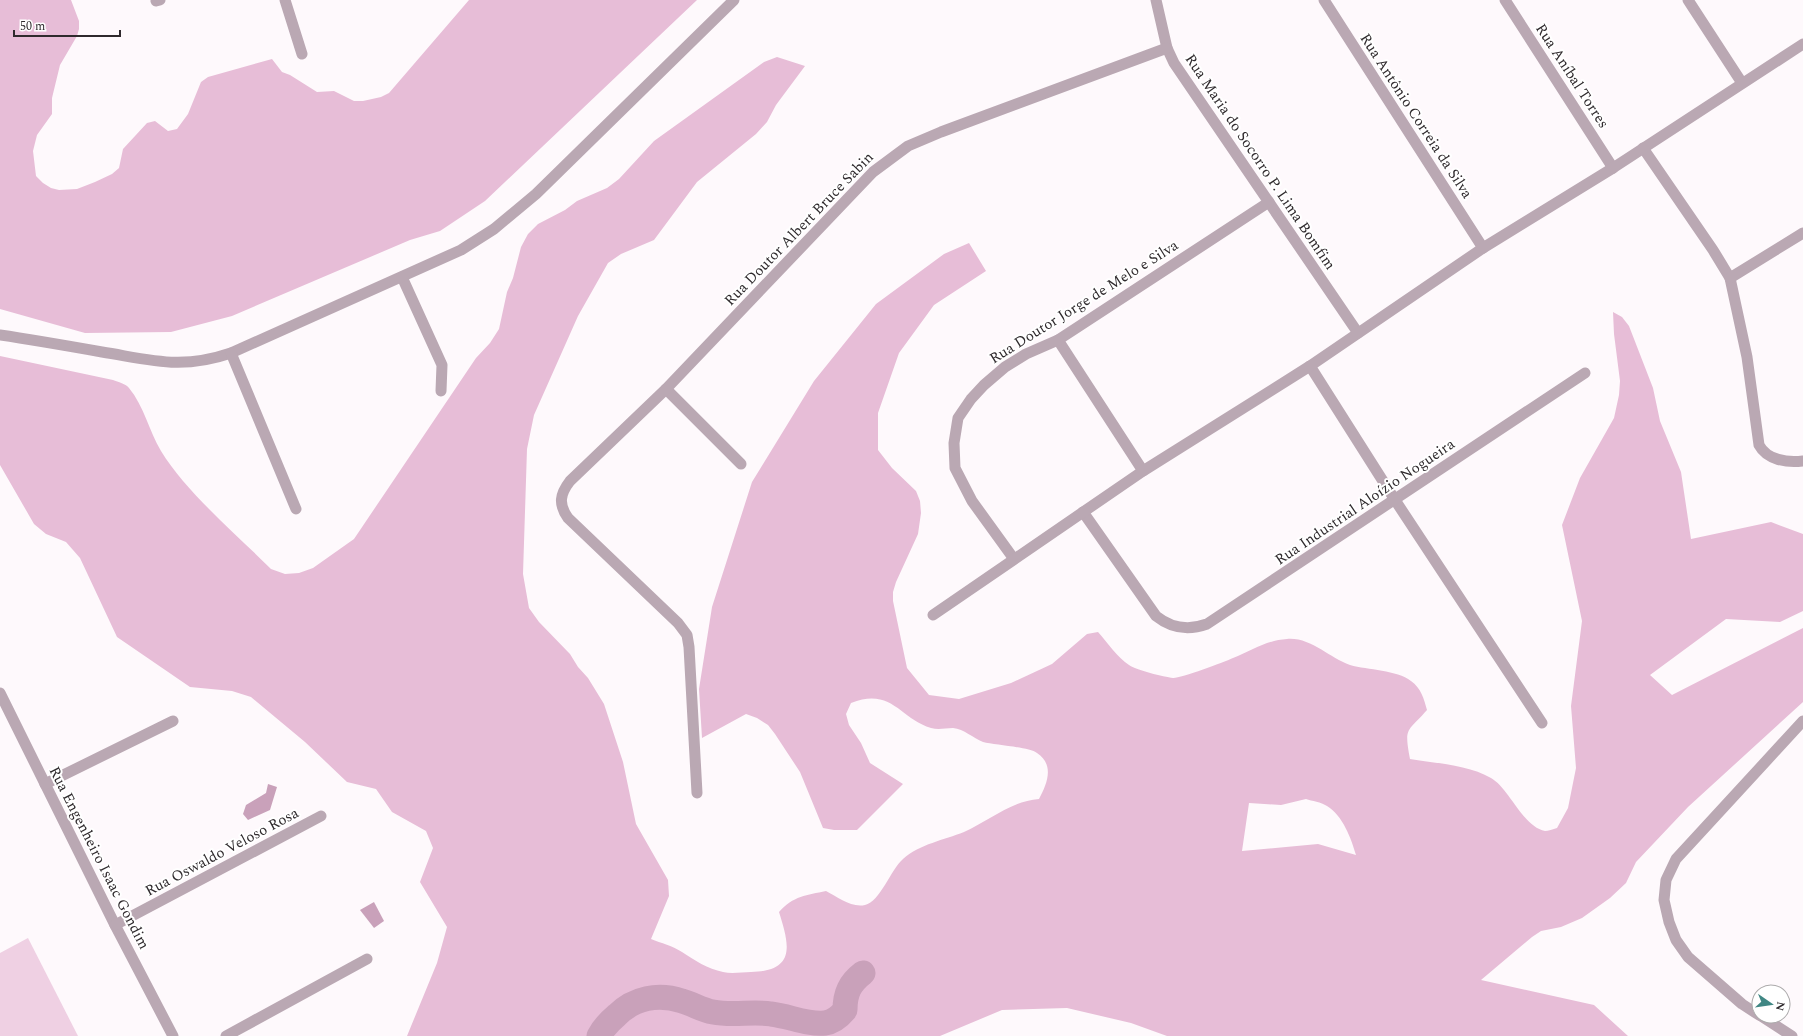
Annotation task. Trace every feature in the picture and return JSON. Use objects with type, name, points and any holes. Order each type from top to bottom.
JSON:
[{"type":"street","points":[[285,0],[302,54]]},
{"type":"street","points":[[0,335],[168,363],[213,360],[402,277],[461,250],[494,229],[536,194],[734,0]]},
{"type":"street","name":"Rua Maria do Socorro P. Lima Bomfim","points":[[1156,0],[1167,48],[1174,63],[1358,333]]},
{"type":"street","name":"Rua Antônio Correia da Silva","points":[[1324,0],[1483,248]]},
{"type":"street","name":"Rua Aníbal Torres","points":[[1505,0],[1613,168]]},
{"type":"street","points":[[1688,0],[1742,83]]},
{"type":"street","points":[[933,615],[1143,471],[1310,366],[1483,248],[1613,168],[1803,44]]},
{"type":"street","name":"Rua Doutor Albert Bruce Sabin","points":[[697,793],[690,654],[686,635],[678,624],[568,518],[562,508],[561,496],[564,490],[570,481],[666,389],[852,192],[889,159],[908,146],[941,132],[1167,48]]},
{"type":"street","points":[[1643,148],[1714,250],[1730,278],[1737,304],[1747,357],[1760,445],[1763,452],[1771,457],[1799,461]]},
{"type":"street","name":"Rua Doutor Jorge de Melo e Silva","points":[[1014,559],[972,501],[955,468],[954,443],[958,418],[971,399],[984,385],[1005,367],[1026,354],[1058,340],[1269,202]]},
{"type":"street","points":[[1730,278],[1803,233]]},
{"type":"street","points":[[402,277],[442,365],[442,391]]},
{"type":"street","points":[[1058,340],[1143,471]]},
{"type":"street","points":[[231,353],[296,509]]},
{"type":"street","points":[[1310,366],[1395,500],[1542,723]]},
{"type":"street","name":"Rua Industrial Aloízio Nogueira","points":[[1083,512],[1156,616],[1168,624],[1179,628],[1194,628],[1207,624],[1584,373]]},
{"type":"street","points":[[666,389],[741,464]]},
{"type":"street","name":"Rua Engenheiro Isaac Gondim","points":[[0,693],[115,924],[173,1036]]},
{"type":"street","points":[[45,784],[173,721]]},
{"type":"street","points":[[1751,1010],[1742,1004],[1688,957],[1676,940],[1669,922],[1664,900],[1666,880],[1676,859],[1803,721]]},
{"type":"street","name":"Rua Oswaldo Veloso Rosa","points":[[115,924],[321,816]]},
{"type":"street","points":[[226,1036],[367,959]]},
{"type":"street","points":[[1774,1024],[1792,1036]]},
{"type":"shaded area","points":[[0,0],[71,0],[79,21],[77,36],[60,65],[52,98],[52,114],[37,135],[33,151],[36,176],[51,188],[59,190],[77,189],[112,174],[119,168],[123,149],[147,123],[155,121],[168,131],[177,129],[188,114],[201,82],[208,77],[272,59],[282,72],[290,75],[317,92],[334,91],[354,101],[363,101],[381,97],[389,93],[469,0],[697,0],[485,201],[440,231],[410,240],[232,316],[171,332],[85,333],[0,309]]},
{"type":"shaded area","points":[[777,57],[805,66],[776,105],[767,122],[756,134],[697,182],[654,240],[621,254],[608,263],[578,316],[534,415],[527,449],[523,574],[529,608],[539,622],[570,654],[578,667],[588,678],[604,704],[623,762],[636,824],[668,880],[669,896],[651,939],[675,948],[696,961],[717,971],[733,973],[751,972],[776,967],[783,961],[786,954],[787,945],[779,912],[795,899],[826,891],[855,905],[860,906],[870,903],[876,898],[894,870],[903,859],[910,854],[924,846],[973,828],[1019,803],[1039,799],[1045,787],[1048,775],[1046,763],[1043,758],[1033,751],[983,742],[965,732],[953,728],[931,728],[920,724],[895,706],[886,702],[876,699],[865,699],[851,703],[846,714],[849,725],[861,743],[870,763],[903,784],[857,830],[834,830],[823,828],[800,772],[768,725],[757,718],[746,714],[702,738],[699,689],[712,607],[752,482],[814,381],[876,304],[944,254],[969,243],[986,271],[934,305],[899,353],[878,413],[878,450],[892,468],[916,491],[920,501],[921,513],[918,534],[896,582],[893,592],[893,601],[907,668],[929,695],[959,699],[1011,683],[1052,664],[1087,634],[1098,632],[1117,654],[1129,665],[1157,675],[1173,678],[1212,666],[1273,641],[1296,639],[1304,641],[1350,665],[1390,672],[1405,677],[1411,681],[1420,690],[1427,710],[1411,727],[1407,735],[1410,759],[1462,767],[1491,778],[1498,783],[1523,815],[1537,828],[1545,831],[1557,828],[1568,808],[1576,768],[1571,706],[1582,621],[1562,525],[1580,478],[1614,418],[1619,395],[1620,381],[1614,334],[1613,312],[1622,317],[1629,326],[1653,388],[1660,421],[1681,472],[1691,539],[1771,522],[1803,534],[1803,611],[1780,622],[1726,619],[1650,675],[1672,695],[1803,628],[1803,702],[1688,807],[1636,862],[1626,883],[1610,898],[1582,918],[1561,927],[1541,931],[1481,980],[1594,1005],[1628,1036],[1167,1036],[1131,1023],[1067,1008],[1002,1010],[940,1036],[407,1036],[437,963],[447,927],[420,882],[433,848],[426,831],[392,812],[376,789],[347,782],[305,742],[251,697],[232,691],[190,687],[117,637],[80,558],[66,542],[46,534],[34,524],[0,465],[0,356],[113,380],[126,385],[139,403],[161,451],[171,466],[184,482],[227,527],[271,569],[285,574],[299,573],[313,568],[354,539],[476,358],[490,343],[499,329],[507,292],[513,278],[521,247],[528,234],[538,224],[565,210],[577,201],[607,188],[619,179],[654,141],[764,62]],"holes":[[[1306,799],[1325,805],[1338,815],[1346,828],[1356,855],[1318,844],[1242,851],[1249,803],[1281,805]]]},
{"type":"shaded area","points":[[268,784],[277,787],[270,810],[248,820],[243,814],[246,805],[266,793]]},
{"type":"shaded area","points":[[374,902],[384,921],[374,928],[360,910]]},
{"type":"shaded area","points":[[28,938],[78,1036],[0,1036],[0,953]]},
{"type":"waterway","points":[[599,1036],[607,1025],[624,1009],[639,1001],[655,997],[664,997],[686,1002],[709,1011],[720,1013],[764,1013],[805,1022],[825,1023],[836,1018],[845,1010],[847,993],[855,981],[863,973]]}]
